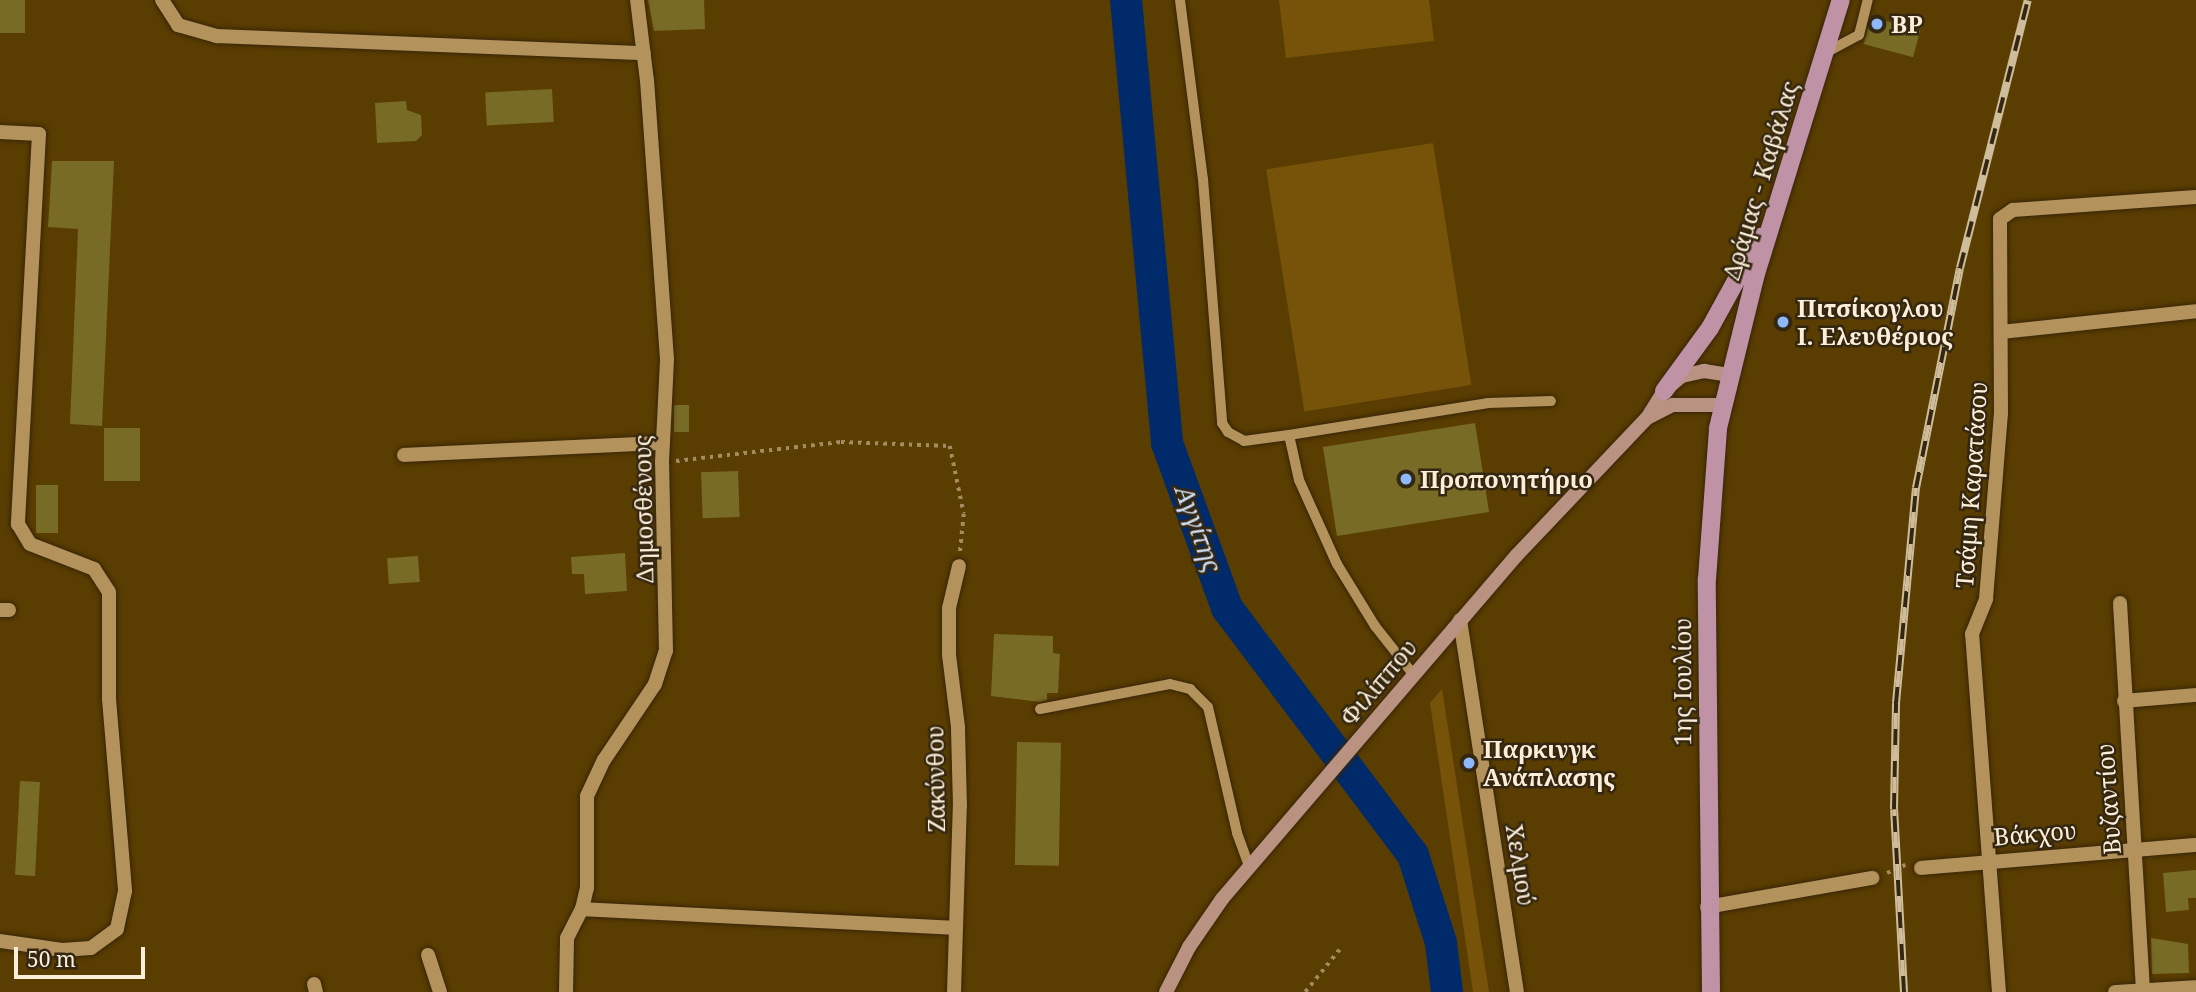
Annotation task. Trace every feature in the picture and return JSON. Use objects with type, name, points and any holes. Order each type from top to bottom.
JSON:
[{"type":"main road","name":"Δράμας - Καβάλας","points":[[1729,375],[1777,206],[1841,0]]},
{"type":"main road","points":[[1664,391],[1710,328],[1777,206]]},
{"type":"main road","name":"Φιλίππου","points":[[1166,992],[1200,930],[1249,866],[1460,620],[1647,418],[1664,391],[1692,372],[1729,375]]},
{"type":"main road","name":"1ης Ιουλίου","points":[[1711,992],[1707,907],[1708,524],[1722,405],[1729,375]]},
{"type":"main road","name":"Φιλίππου","points":[[1647,418],[1673,405],[1722,405]]},
{"type":"street","points":[[162,0],[178,25],[207,35],[644,53]]},
{"type":"street","name":"Δημοσθένους","points":[[566,992],[566,938],[582,909],[587,888],[584,811],[589,789],[651,692],[665,659],[667,554],[662,462],[667,359],[644,53],[637,0]]},
{"type":"street","points":[[0,132],[39,134],[18,524],[30,544],[94,569],[109,592],[109,699],[125,891],[117,929],[91,948],[62,950],[0,941]]},
{"type":"street","name":"Τσάμη Καρατάσου","points":[[1999,992],[1972,634],[1986,599],[2003,386],[1999,226],[2005,213],[2196,197]]},
{"type":"street","points":[[2001,332],[2196,311]]},
{"type":"street","points":[[404,455],[663,443]]},
{"type":"street","name":"Ζακύνθου","points":[[954,992],[960,806],[958,727],[949,654],[950,608],[959,566]]},
{"type":"street","name":"Βυζαντίου","points":[[2120,603],[2143,991]]},
{"type":"street","name":"Χελμού","points":[[1460,620],[1517,992]]},
{"type":"street","points":[[2124,701],[2196,695]]},
{"type":"street","name":"Βάκχου","points":[[1921,869],[1987,860],[2196,845]]},
{"type":"street","points":[[1707,907],[1872,878]]},
{"type":"street","points":[[582,909],[956,928]]},
{"type":"street","points":[[428,955],[440,992]]},
{"type":"street","points":[[2115,992],[2196,987]]},
{"type":"lane","points":[[1180,0],[1203,178],[1220,417],[1228,432],[1244,441],[1488,402],[1550,401]]},
{"type":"lane","points":[[1825,53],[1859,35],[1868,0]]},
{"type":"lane","points":[[1289,435],[1299,480],[1336,564],[1375,626],[1413,674]]},
{"type":"lane","points":[[1040,709],[1170,684],[1190,689],[1208,707],[1237,833],[1249,866]]},
{"type":"path","points":[[662,462],[841,442],[950,446],[964,514],[959,566]]},
{"type":"path","points":[[1872,878],[1911,862],[1921,869]]},
{"type":"path","points":[[1305,992],[1340,949]]},
{"type":"shaded area","points":[[1279,0],[1429,0],[1434,41],[1286,58]]},
{"type":"shaded area","points":[[1433,143],[1471,385],[1304,411],[1266,169]]},
{"type":"shaded area","points":[[1442,689],[1489,992],[1473,992],[1430,703]]},
{"type":"building","points":[[0,0],[25,0],[25,33],[0,33]]},
{"type":"building","points":[[648,0],[704,0],[705,29],[654,31]]},
{"type":"building","points":[[1871,17],[1920,30],[1913,57],[1864,44]]},
{"type":"building","points":[[552,89],[554,122],[487,125],[485,93]]},
{"type":"building","points":[[406,101],[407,110],[421,115],[422,135],[416,141],[377,143],[375,103]]},
{"type":"building","points":[[52,161],[114,161],[102,426],[70,424],[78,229],[48,227]]},
{"type":"building","points":[[674,405],[689,405],[689,432],[674,432]]},
{"type":"building","name":"Προπονητήριο","points":[[1475,423],[1489,512],[1337,536],[1323,447]]},
{"type":"building","points":[[104,428],[140,428],[140,481],[104,481]]},
{"type":"building","points":[[738,471],[740,517],[703,518],[701,472]]},
{"type":"building","points":[[36,485],[58,485],[58,533],[36,533]]},
{"type":"building","points":[[625,553],[627,591],[585,594],[584,574],[572,574],[571,557]]},
{"type":"building","points":[[418,556],[420,582],[389,584],[387,558]]},
{"type":"building","points":[[994,634],[1053,636],[1053,653],[1060,654],[1058,693],[1047,693],[1047,700],[1040,702],[991,696]]},
{"type":"building","points":[[1017,742],[1061,743],[1059,866],[1015,865]]},
{"type":"building","points":[[20,781],[40,782],[35,876],[15,875]]},
{"type":"building","points":[[2196,870],[2196,898],[2188,898],[2189,910],[2166,912],[2163,873]]},
{"type":"building","points":[[2151,938],[2188,944],[2189,973],[2152,974]]},
{"type":"waterway","name":"Αγγίτης","points":[[1126,0],[1167,443],[1227,608],[1413,855],[1441,943],[1447,992]]},
{"type":"railway","points":[[1904,992],[1894,809],[1896,703],[1916,488],[1960,268],[2028,0]]},
{"type":"place","name":"BP","points":[[1877,24]]},
{"type":"place","name":"Πιτσίκογλου Ι. Ελευθέριος","points":[[1783,322]]},
{"type":"place","name":"Προπονητήριο","points":[[1406,479]]},
{"type":"place","name":"Παρκινγκ Ανάπλασης","points":[[1469,763]]}]
